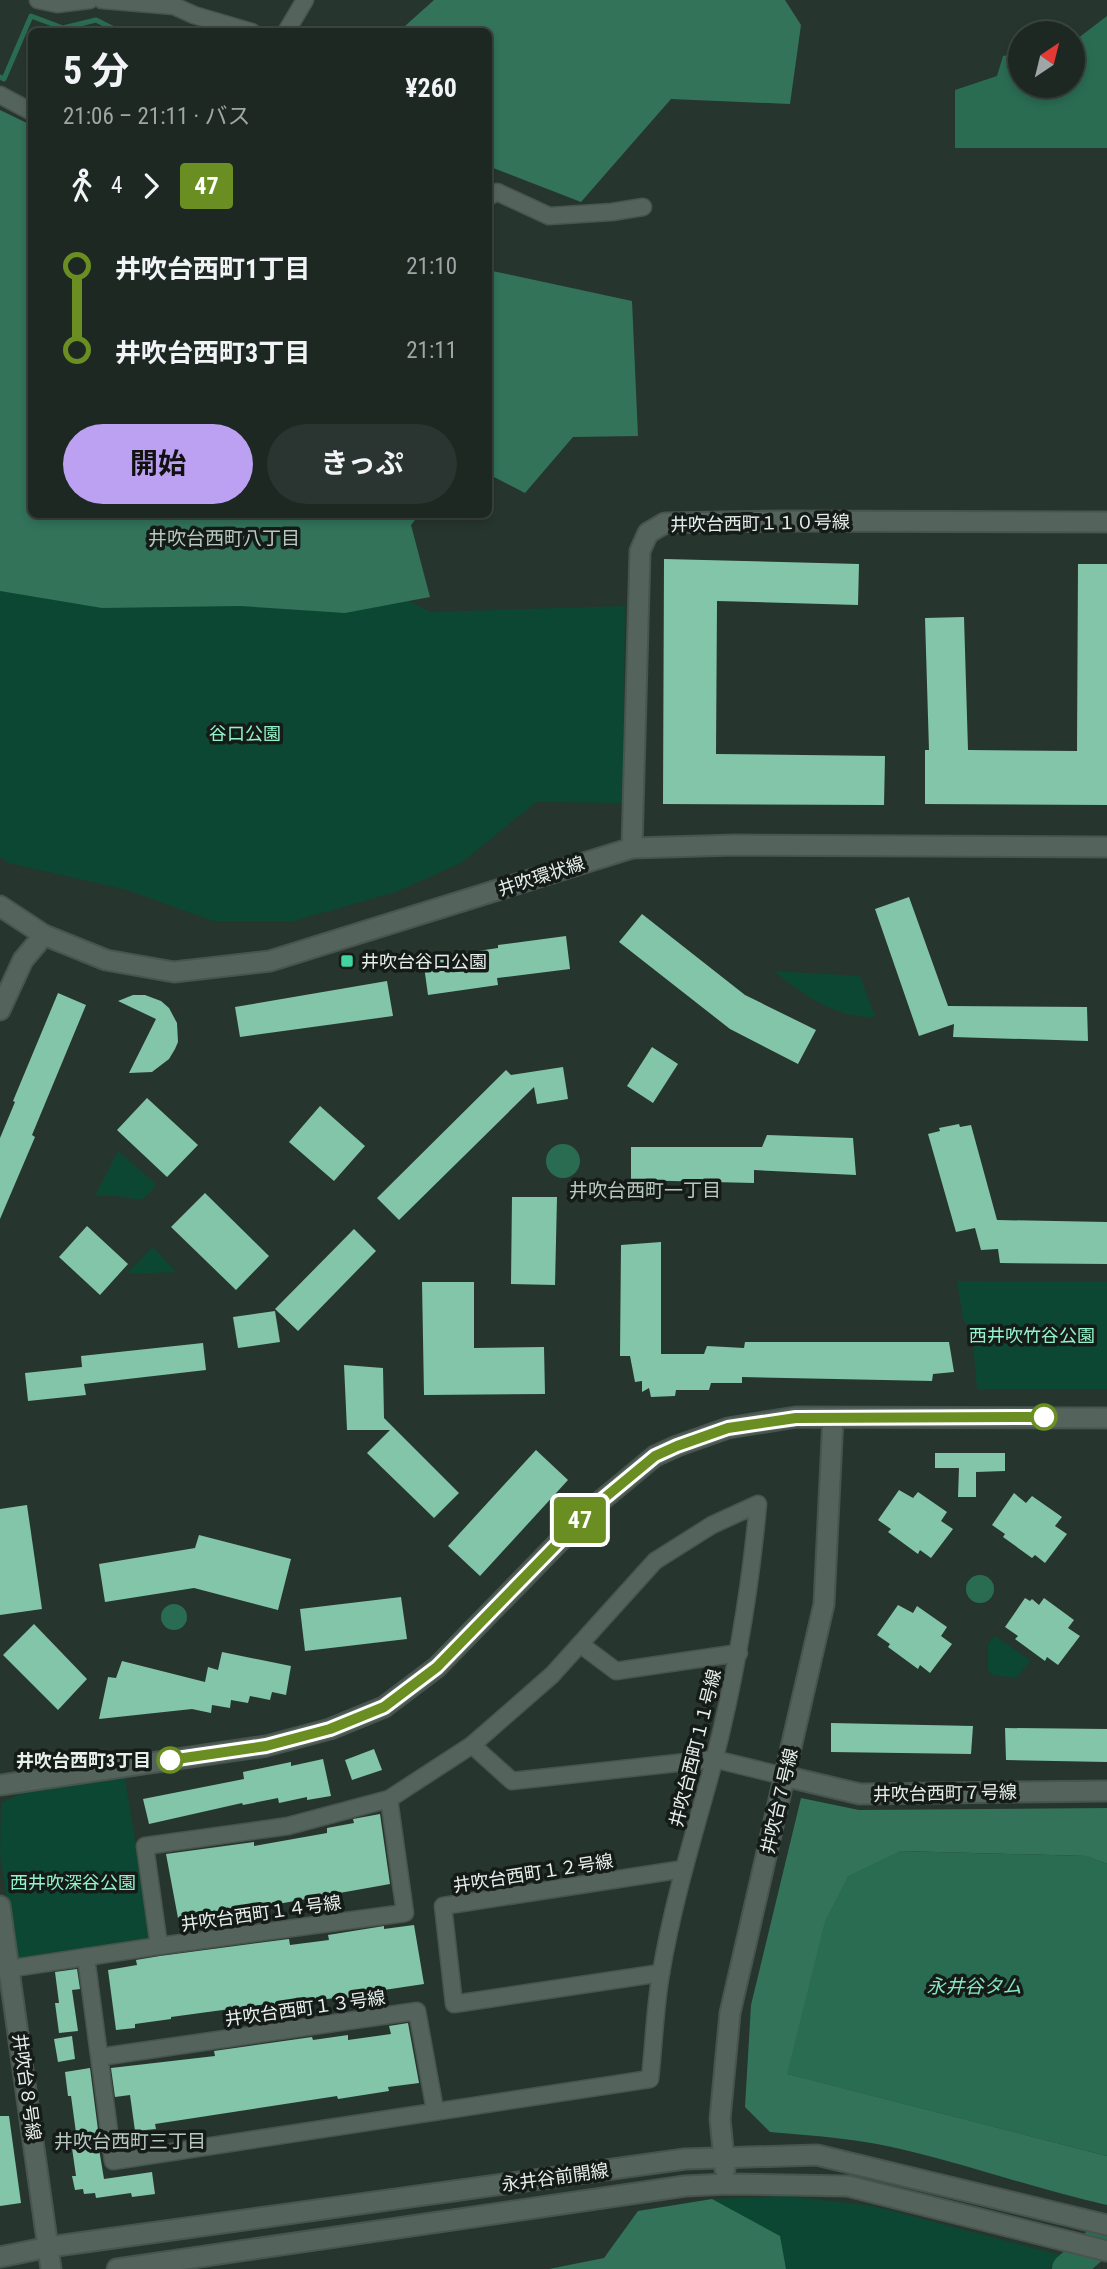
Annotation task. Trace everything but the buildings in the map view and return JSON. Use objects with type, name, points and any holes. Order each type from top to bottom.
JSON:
[{"type":"street","points":[[38,0],[57,4],[90,0]]},
{"type":"street","points":[[102,0],[174,6],[238,28]]},
{"type":"street","points":[[288,28],[305,0]]},
{"type":"street","points":[[0,95],[28,110]]},
{"type":"street","points":[[492,195],[497,192],[549,216],[643,207]]},
{"type":"street","name":"井吹台西町１１０号線","points":[[632,848],[640,551],[648,533],[665,523],[1107,522]]},
{"type":"street","name":"井吹環状線","points":[[0,906],[44,935],[106,960],[174,972],[270,961],[632,848],[736,845],[1107,847]]},
{"type":"street","points":[[0,1010],[23,960],[44,935]]},
{"type":"street","points":[[0,1786],[266,1746],[330,1729],[384,1707],[437,1667],[591,1509],[655,1456],[728,1428],[796,1418],[1107,1418]]},
{"type":"street","name":"井吹台７号線","points":[[727,2184],[720,2119],[730,2013],[824,1604],[833,1418]]},
{"type":"street","name":"井吹台西町１１号線","points":[[86,1957],[113,2161],[650,2078],[661,1973],[684,1868],[739,1653],[751,1580],[758,1504],[712,1525],[655,1561],[552,1675],[472,1745],[389,1799],[288,1826],[145,1846],[159,1946]]},
{"type":"street","points":[[580,1644],[616,1671],[739,1653]]},
{"type":"street","points":[[472,1745],[512,1781],[714,1759],[784,1776]]},
{"type":"street","name":"井吹台西町７号線","points":[[784,1776],[860,1794],[1107,1791]]},
{"type":"street","name":"井吹台西町１４号線","points":[[5,1969],[405,1913],[389,1799]]},
{"type":"street","name":"井吹台西町１２号線","points":[[661,1973],[454,2004],[443,1906],[684,1868]]},
{"type":"street","name":"井吹台８号線","points":[[0,1906],[5,1969],[51,2269]]},
{"type":"street","name":"井吹台西町１３号線","points":[[100,2057],[417,2011],[436,2110]]},
{"type":"street","name":"永井谷前開線","points":[[0,2257],[49,2247],[685,2159],[817,2155],[1107,2225]]},
{"type":"street","name":"永井谷前開線","points":[[117,2269],[685,2186],[727,2184],[848,2186],[1107,2251]]},
{"type":"green space","name":"谷口公園","points":[[0,489],[28,511],[28,518],[54,518],[355,572],[430,612],[625,606],[623,803],[536,802],[461,863],[396,892],[294,921],[213,921],[127,890],[9,863],[0,857]]},
{"type":"green space","points":[[774,971],[860,976],[875,1017],[846,1014],[833,1009],[808,996]]},
{"type":"green space","points":[[118,1151],[156,1184],[147,1196],[135,1199],[95,1196]]},
{"type":"green space","points":[[153,1247],[176,1272],[127,1274]]},
{"type":"green space","name":"西井吹竹谷公園","points":[[957,1281],[1107,1282],[1107,1389],[977,1389],[972,1332],[963,1319]]},
{"type":"green space","points":[[995,1636],[1031,1661],[1016,1678],[993,1675],[988,1670],[988,1644]]},
{"type":"green space","name":"西井吹深谷公園","points":[[124,1774],[152,1939],[16,1960],[0,1855],[1,1803],[26,1791]]},
{"type":"green space","points":[[787,2196],[873,2206],[1064,2256],[1049,2269],[786,2269],[787,2265],[712,2199]]},
{"type":"shaded area","points":[[434,0],[785,0],[801,25],[790,104],[671,99],[581,202],[492,168],[492,28],[405,26]]},
{"type":"shaded area","points":[[0,110],[28,124],[28,518],[417,518],[411,525],[430,597],[345,613],[240,606],[102,608],[0,591]]},
{"type":"shaded area","points":[[492,271],[632,301],[638,436],[573,437],[525,493],[492,476]]},
{"type":"shaded area","points":[[801,1798],[859,1810],[1107,1808],[1107,1864],[1086,1856],[900,1851],[788,2074],[1107,2156],[1107,2205],[892,2147],[840,2138],[770,2132],[745,2107],[751,2005]]},
{"type":"shaded area","points":[[712,2199],[780,2236],[786,2269],[549,2269],[604,2258],[638,2211]]},
{"type":"water","points":[[1107,16],[1107,148],[955,148],[955,90],[997,76],[1003,56],[1008,55],[1008,98],[1085,98],[1085,33]]},
{"type":"water","points":[[563,1144],[575,1149],[580,1161],[575,1173],[563,1178],[551,1173],[546,1161],[551,1149]]},
{"type":"water","points":[[980,1575],[990,1579],[994,1589],[990,1599],[980,1603],[970,1599],[966,1589],[970,1579]]},
{"type":"water","points":[[174,1604],[183,1608],[187,1617],[183,1626],[174,1630],[165,1626],[161,1617],[165,1608]]},
{"type":"water","name":"永井谷タム","points":[[900,1851],[1087,1856],[1107,1864],[1107,2156],[787,2074],[825,1921],[848,1876]]},
{"type":"waterway","points":[[0,77],[4,79],[31,16],[63,28]]},
{"type":"waterway","points":[[63,28],[96,20],[112,28]]},
{"type":"waterway","points":[[1068,2269],[1107,2235]]},
{"type":"bus line","name":"47","points":[[170,1760],[266,1746],[330,1729],[384,1707],[437,1667],[591,1509],[655,1456],[677,1446],[728,1428],[796,1418],[1044,1417]]},
{"type":"place","name":"井吹台谷口公園","points":[[347,961]]},
{"type":"place","name":"井吹台西町3丁目","points":[[170,1760]]},
{"type":"district","name":"井吹台西町八丁目","points":[[224,538]]},
{"type":"district","name":"井吹台西町一丁目","points":[[645,1190]]},
{"type":"district","name":"井吹台西町三丁目","points":[[130,2141]]}]
